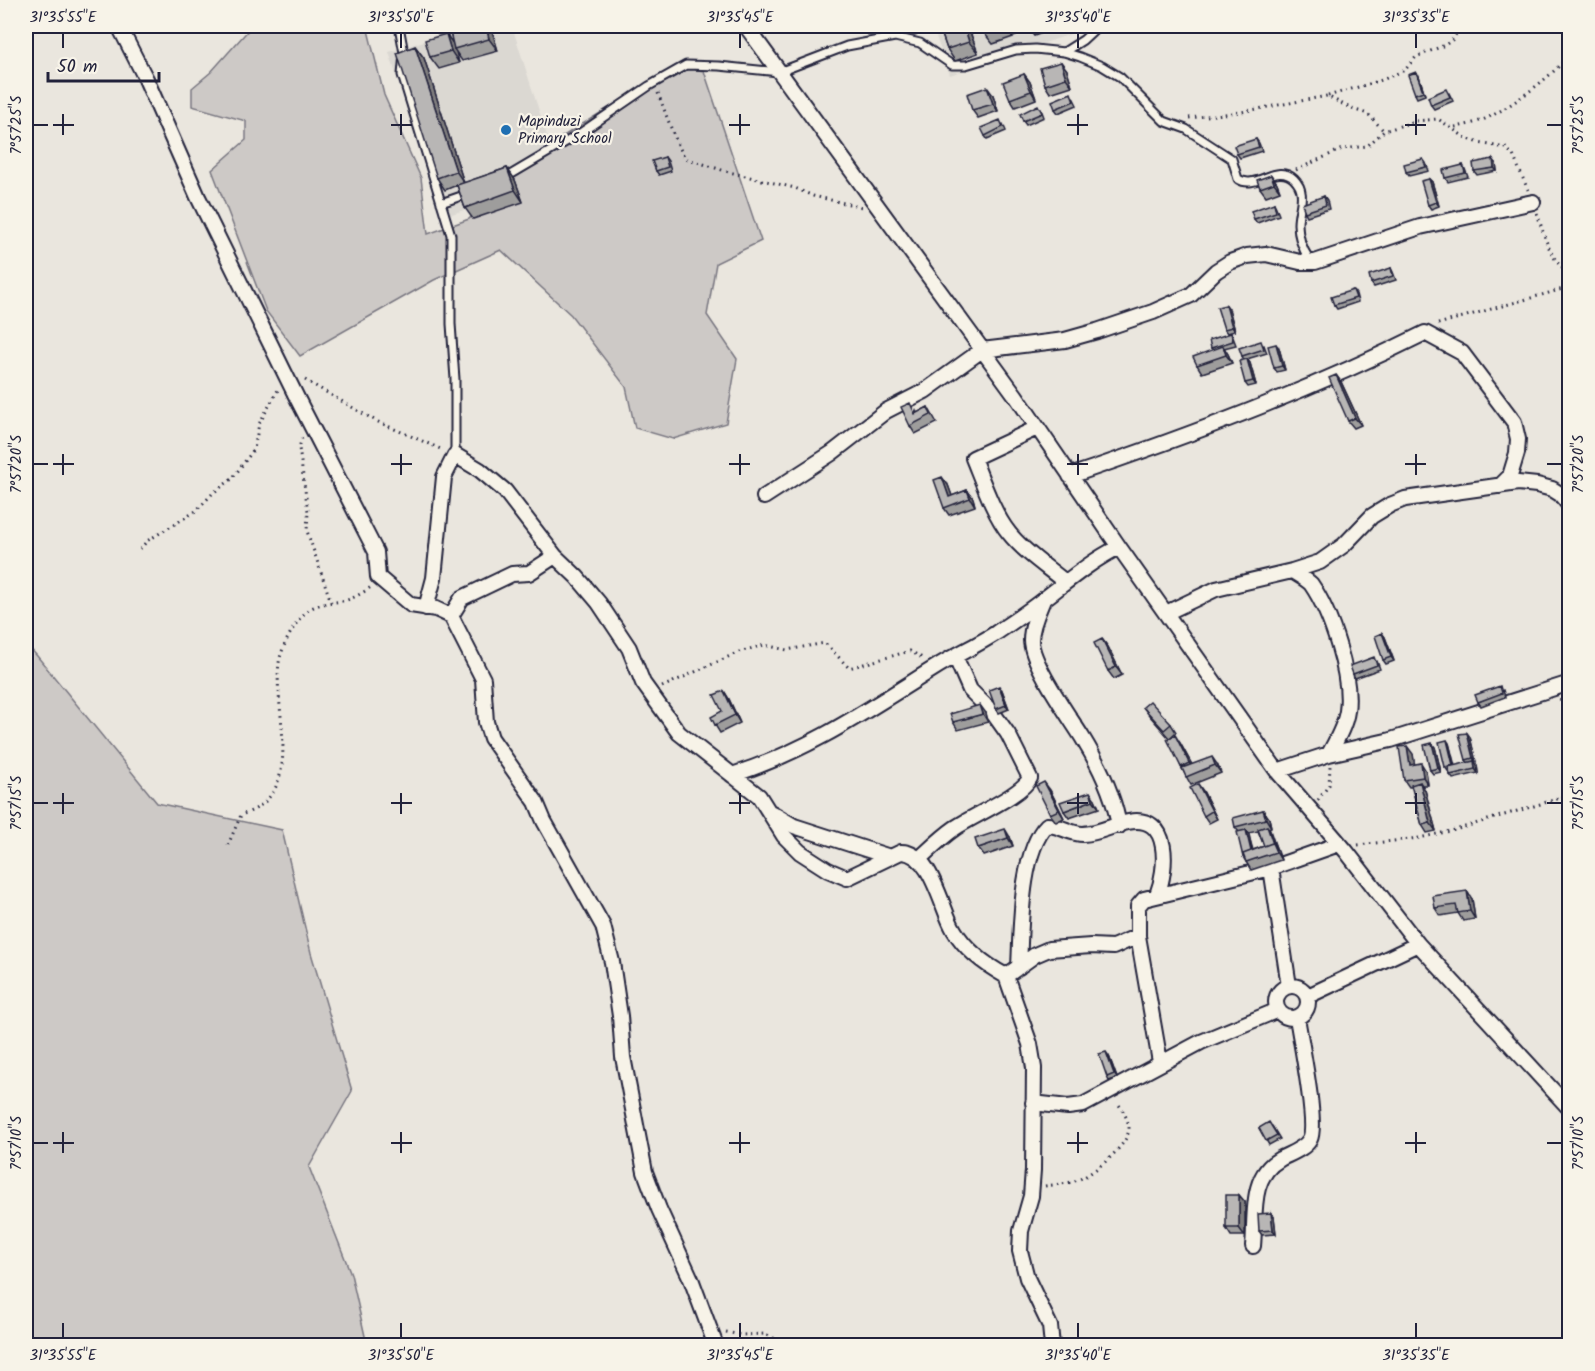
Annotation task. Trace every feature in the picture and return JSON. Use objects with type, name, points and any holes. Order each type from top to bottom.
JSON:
[{"type":"street","points":[[119,26],[151,90],[198,197],[376,552],[378,577],[411,605],[436,609],[451,616],[483,678],[486,722],[491,738],[536,802],[544,821],[603,926],[612,962],[623,1057],[645,1172],[691,1279],[716,1346]]},
{"type":"street","points":[[746,26],[1038,428],[1277,771],[1311,808],[1418,945],[1569,1109]]},
{"type":"street","points":[[764,497],[832,453],[886,411],[925,391],[982,351],[1065,339],[1153,312],[1191,295],[1216,271],[1230,262],[1247,256],[1266,254],[1300,262],[1315,262],[1437,222],[1533,202]]},
{"type":"street","points":[[1070,476],[1173,440],[1262,405],[1335,375],[1425,333],[1462,353],[1514,422],[1518,439],[1517,453],[1510,476],[1500,486]]},
{"type":"street","points":[[1038,428],[973,458],[987,494],[1007,531],[1065,582]]},
{"type":"street","points":[[426,608],[434,578],[444,477],[455,455],[480,470],[505,491],[555,556],[577,577],[618,629],[650,693],[679,734],[759,796],[784,836],[800,852],[843,877],[853,877],[890,856],[906,852],[919,859],[931,876],[945,912],[960,938],[967,947],[1006,975],[1030,1044],[1034,1068],[1035,1128],[1031,1196],[1021,1231],[1020,1251],[1027,1278],[1050,1326],[1052,1346]]},
{"type":"street","points":[[1166,613],[1216,589],[1320,562],[1334,553],[1372,516],[1390,505],[1420,497],[1518,483],[1537,485],[1560,494],[1569,506]]},
{"type":"street","points":[[732,775],[757,767],[834,732],[993,634],[1043,600],[1097,558],[1119,547]]},
{"type":"street","points":[[451,616],[462,598],[512,574],[529,573],[555,556]]},
{"type":"street","points":[[1292,571],[1310,582],[1326,612],[1347,683],[1347,711],[1329,754]]},
{"type":"street","points":[[1043,600],[1035,618],[1031,641],[1035,655],[1050,687],[1084,741],[1112,795],[1119,826]]},
{"type":"street","points":[[919,859],[957,826],[1008,797],[1026,784],[1030,778],[1008,734],[993,713],[970,690],[951,658]]},
{"type":"street","points":[[1277,771],[1329,754],[1391,740],[1569,683]]},
{"type":"street","points":[[770,812],[794,826],[890,856]]},
{"type":"street","points":[[1020,967],[1026,880],[1035,846],[1047,825],[1086,834],[1127,822],[1145,822],[1152,826],[1159,833],[1163,848],[1163,870],[1157,895]]},
{"type":"street","points":[[1160,1062],[1138,936],[1138,906],[1144,899],[1157,895],[1216,883],[1342,847]]},
{"type":"street","points":[[1270,868],[1289,986]]},
{"type":"street","points":[[1006,975],[1049,949],[1113,947],[1138,936]]},
{"type":"street","points":[[1308,996],[1418,945]]},
{"type":"street","points":[[1289,986],[1296,986],[1308,996],[1305,1011],[1297,1017],[1285,1017],[1278,1010],[1277,996],[1281,990],[1289,986]]},
{"type":"street","points":[[1033,1103],[1068,1107],[1083,1105],[1201,1042],[1278,1010]]},
{"type":"street","points":[[1253,1246],[1256,1200],[1263,1174],[1276,1161],[1307,1144],[1311,1137],[1310,1108],[1297,1017]]},
{"type":"lane","points":[[399,26],[404,53],[402,75],[451,235],[455,455]]},
{"type":"lane","points":[[1064,52],[1083,40],[1098,26]]},
{"type":"lane","points":[[502,179],[576,136],[654,83],[686,65],[779,72],[847,46],[895,37],[920,43],[952,65],[966,65],[1016,50],[1035,49],[1064,52],[1102,66],[1120,77],[1164,121],[1186,129],[1232,159],[1241,182],[1256,182],[1273,174],[1287,174],[1292,177],[1299,185],[1302,197],[1298,223],[1299,240],[1309,259],[1315,262]]},
{"type":"lane","points":[[441,203],[472,192]]},
{"type":"path","points":[[1164,121],[1241,112],[1327,96],[1382,80],[1405,70],[1416,57],[1445,45],[1458,31],[1467,26]]},
{"type":"path","points":[[1453,128],[1492,116],[1534,87],[1564,61],[1569,53]]},
{"type":"path","points":[[654,83],[685,158],[725,171],[795,188],[813,196],[880,211]]},
{"type":"path","points":[[1327,96],[1352,110],[1368,114],[1384,131]]},
{"type":"path","points":[[1287,174],[1342,149],[1367,146],[1384,131],[1416,121],[1438,119],[1466,138],[1506,148],[1513,155],[1533,202],[1548,248],[1569,277]]},
{"type":"path","points":[[1425,333],[1432,326],[1569,287]]},
{"type":"path","points":[[141,549],[147,541],[196,511],[213,493],[232,479],[244,465],[254,449],[259,424],[284,371],[366,416],[455,455]]},
{"type":"path","points":[[306,415],[299,448],[308,511],[307,531],[331,602]]},
{"type":"path","points":[[228,845],[241,815],[258,807],[270,795],[281,771],[283,748],[279,661],[291,630],[317,604],[346,600],[360,595],[372,587],[378,577]]},
{"type":"path","points":[[650,693],[739,652],[764,645],[787,650],[825,643],[849,668],[910,651],[924,659],[951,658]]},
{"type":"path","points":[[1311,808],[1329,785],[1331,775],[1329,754]]},
{"type":"path","points":[[1342,847],[1419,838],[1455,830],[1569,795]]},
{"type":"path","points":[[1031,1187],[1082,1179],[1106,1161],[1126,1139],[1129,1128],[1124,1112],[1108,1092]]},
{"type":"path","points":[[709,1327],[741,1335],[765,1334],[790,1346]]},
{"type":"shaded area","points":[[252,26],[367,26],[384,95],[421,178],[428,234],[469,219],[514,173],[560,138],[675,66],[704,71],[761,241],[716,263],[707,315],[737,359],[726,423],[673,439],[635,428],[626,387],[571,315],[501,250],[434,280],[300,356],[266,311],[212,170],[246,140],[246,121],[192,106],[192,88],[211,72]]},
{"type":"shaded area","name":"Mapinduzi Primary School","points":[[472,26],[512,26],[561,180],[442,217],[389,52]]},
{"type":"shaded area","points":[[932,26],[1075,26],[1077,32],[950,75]]},
{"type":"shaded area","points":[[26,644],[157,803],[282,830],[311,953],[352,1091],[309,1167],[351,1274],[367,1345],[26,1345]]},
{"type":"building","points":[[475,26],[486,26],[489,39],[454,49],[450,32]]},
{"type":"building","points":[[939,26],[964,26],[969,42],[947,49]]},
{"type":"building","points":[[982,26],[1006,26],[984,33]]},
{"type":"building","points":[[446,34],[451,51],[430,57],[425,40]]},
{"type":"building","points":[[415,46],[456,171],[437,178],[397,53]]},
{"type":"building","points":[[1061,62],[1066,78],[1045,85],[1040,68]]},
{"type":"building","points":[[1416,72],[1423,91],[1415,94],[1408,75]]},
{"type":"building","points":[[1024,74],[1031,91],[1010,99],[1003,82]]},
{"type":"building","points":[[987,87],[993,104],[972,110],[967,94]]},
{"type":"building","points":[[1446,89],[1450,97],[1431,105],[1428,97]]},
{"type":"building","points":[[1071,93],[1074,101],[1055,109],[1052,101]]},
{"type":"building","points":[[1038,105],[1042,113],[1023,121],[1020,114]]},
{"type":"building","points":[[1000,120],[1003,127],[985,136],[981,128]]},
{"type":"building","points":[[1256,139],[1259,147],[1237,154],[1234,146]]},
{"type":"building","points":[[665,157],[668,167],[656,171],[652,161]]},
{"type":"building","points":[[1423,159],[1426,167],[1406,172],[1404,164]]},
{"type":"building","points":[[1493,159],[1494,168],[1474,171],[1473,163]]},
{"type":"building","points":[[1463,165],[1465,173],[1445,178],[1443,170]]},
{"type":"building","points":[[507,168],[515,190],[465,208],[457,185]]},
{"type":"building","points":[[1271,175],[1274,183],[1260,188],[1257,180]]},
{"type":"building","points":[[1429,179],[1436,202],[1428,205],[1421,181]]},
{"type":"building","points":[[1324,196],[1326,205],[1305,212],[1302,204]]},
{"type":"building","points":[[1274,203],[1276,212],[1254,219],[1251,211]]},
{"type":"building","points":[[1391,268],[1393,276],[1371,283],[1369,275]]},
{"type":"building","points":[[1353,290],[1356,298],[1334,305],[1331,297]]},
{"type":"building","points":[[1226,305],[1232,327],[1224,329],[1217,307]]},
{"type":"building","points":[[1231,333],[1233,341],[1211,348],[1209,340]]},
{"type":"building","points":[[1261,341],[1264,349],[1242,356],[1239,348]]},
{"type":"building","points":[[1276,344],[1282,366],[1274,368],[1268,346]]},
{"type":"building","points":[[1223,346],[1226,355],[1197,365],[1193,357]]},
{"type":"building","points":[[1247,359],[1253,381],[1245,383],[1239,361]]},
{"type":"building","points":[[1336,375],[1355,418],[1348,421],[1329,378]]},
{"type":"building","points":[[910,403],[915,414],[928,407],[931,415],[910,426],[901,407]]},
{"type":"building","points":[[942,477],[949,497],[967,490],[970,498],[944,508],[934,480]]},
{"type":"building","points":[[1382,633],[1391,657],[1383,660],[1375,636]]},
{"type":"building","points":[[1102,639],[1116,667],[1108,671],[1094,643]]},
{"type":"building","points":[[1374,657],[1377,665],[1353,674],[1350,666]]},
{"type":"building","points":[[999,686],[1006,705],[996,709],[989,690]]},
{"type":"building","points":[[1500,686],[1502,693],[1478,702],[1475,695]]},
{"type":"building","points":[[724,691],[735,715],[715,725],[711,717],[722,711],[714,695]]},
{"type":"building","points":[[1150,701],[1171,724],[1164,730],[1143,707]]},
{"type":"building","points":[[980,705],[983,714],[953,722],[950,714]]},
{"type":"building","points":[[1467,733],[1473,758],[1466,760],[1459,734]]},
{"type":"building","points":[[1175,735],[1189,763],[1181,767],[1167,739]]},
{"type":"building","points":[[1447,740],[1453,765],[1445,767],[1439,742]]},
{"type":"building","points":[[1432,743],[1438,768],[1430,770],[1424,745]]},
{"type":"building","points":[[1407,746],[1410,765],[1421,763],[1423,777],[1404,780],[1399,747]]},
{"type":"building","points":[[1212,757],[1215,765],[1186,777],[1182,768]]},
{"type":"building","points":[[1474,761],[1475,769],[1450,775],[1448,767]]},
{"type":"building","points":[[1044,782],[1059,810],[1050,814],[1036,786]]},
{"type":"building","points":[[1420,782],[1430,823],[1422,825],[1411,785]]},
{"type":"building","points":[[1198,784],[1212,811],[1204,816],[1190,788]]},
{"type":"building","points":[[1090,792],[1093,800],[1064,811],[1060,802]]},
{"type":"building","points":[[1263,810],[1266,819],[1235,827],[1233,818]]},
{"type":"building","points":[[1267,826],[1273,844],[1264,846],[1258,829]]},
{"type":"building","points":[[1005,829],[1008,838],[978,848],[975,839]]},
{"type":"building","points":[[1246,830],[1251,851],[1243,854],[1243,857],[1237,832]]},
{"type":"building","points":[[1272,843],[1276,852],[1246,862],[1243,854]]},
{"type":"building","points":[[1467,891],[1470,911],[1458,913],[1456,905],[1435,908],[1433,896]]},
{"type":"building","points":[[1106,1052],[1114,1074],[1107,1077],[1099,1054]]},
{"type":"building","points":[[1269,1122],[1277,1135],[1266,1141],[1259,1128]]},
{"type":"building","points":[[1226,1195],[1239,1195],[1239,1228],[1226,1228]]},
{"type":"building","points":[[1271,1213],[1273,1230],[1259,1231],[1258,1214]]},
{"type":"place","name":"Mapinduzi Primary School","points":[[506,130]]}]
